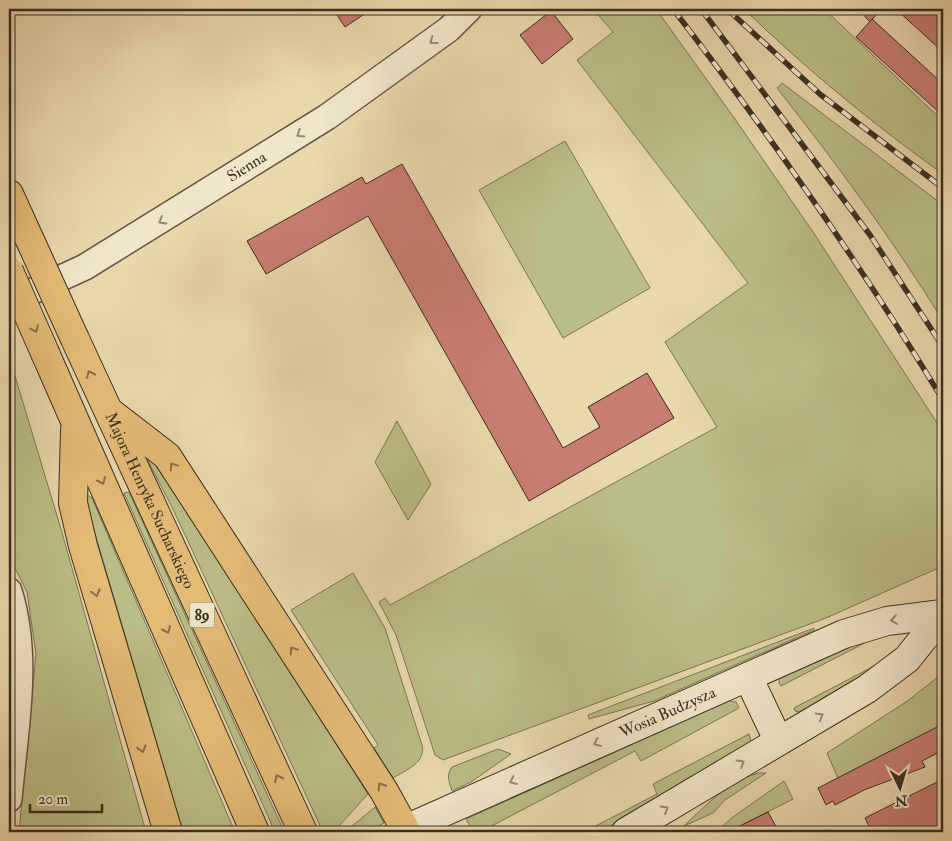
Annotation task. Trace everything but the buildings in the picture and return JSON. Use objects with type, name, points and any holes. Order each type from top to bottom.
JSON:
[{"type":"highway","name":"Majora Henryka Sucharskiego","points":[[9,194],[105,408],[301,827]]},
{"type":"highway","name":"Majora Henryka Sucharskiego","points":[[9,271],[255,832]]},
{"type":"highway","points":[[105,408],[167,456],[384,791],[403,831]]},
{"type":"highway","points":[[75,421],[73,503],[83,546],[168,832]]},
{"type":"street","name":"Sienna","points":[[9,302],[84,267],[319,122],[449,30],[469,9]]},
{"type":"street","points":[[9,591],[20,647],[9,799]]},
{"type":"street","name":"Wosia Budzysza","points":[[403,831],[844,634],[887,621],[943,614]]},
{"type":"street","name":"Wosia Budzysza","points":[[626,832],[778,740],[867,689],[907,659],[943,614]]},
{"type":"street","points":[[748,677],[778,740]]},
{"type":"green space","points":[[593,9],[656,9],[813,232],[943,432],[943,566],[826,618],[443,760],[435,755],[396,635],[379,602],[385,598],[390,605],[717,427],[665,342],[748,283],[577,60],[613,32]]},
{"type":"green space","points":[[744,9],[824,9],[943,121],[943,174],[840,95]]},
{"type":"green space","points":[[782,83],[943,205],[943,321],[863,202],[777,88]]},
{"type":"green space","points":[[565,141],[650,288],[563,338],[479,190]]},
{"type":"green space","points":[[12,366],[61,529],[146,832],[19,832],[36,654],[27,592],[9,556],[9,368]]},
{"type":"green space","points":[[397,421],[431,484],[408,520],[375,462]]},
{"type":"green space","points":[[150,459],[154,460],[162,471],[368,794],[338,827],[323,832],[172,507],[148,461]]},
{"type":"green space","points":[[129,492],[283,829],[275,832],[124,493]]},
{"type":"green space","points":[[86,494],[92,498],[235,832],[183,832],[84,496]]},
{"type":"green space","points":[[353,573],[385,628],[422,745],[421,757],[418,761],[409,769],[393,778],[374,748],[378,745],[291,610]]},
{"type":"green space","points":[[814,628],[814,630],[654,701],[589,719],[588,715]]},
{"type":"green space","points":[[877,633],[884,633],[781,686],[779,683],[779,678]]},
{"type":"green space","points":[[895,655],[867,677],[799,712],[795,711],[794,708]]},
{"type":"green space","points":[[943,673],[943,724],[838,778],[827,753],[906,702]]},
{"type":"green space","points":[[729,701],[736,702],[739,708],[641,761],[635,751],[480,832],[473,832],[466,819]]},
{"type":"green space","points":[[749,734],[751,742],[600,832],[584,832],[657,794],[653,784]]},
{"type":"green space","points":[[498,749],[511,754],[471,782],[452,791],[449,776],[452,767]]},
{"type":"green space","points":[[758,773],[766,773],[725,800],[713,813],[684,826],[727,788]]},
{"type":"green space","points":[[784,781],[793,799],[728,832],[716,832],[733,817]]},
{"type":"green space","points":[[375,807],[384,823],[368,832],[345,832]]},
{"type":"railway","points":[[673,9],[745,104],[814,201],[880,300],[943,400]]},
{"type":"railway","points":[[701,9],[870,235],[943,347]]},
{"type":"railway","points":[[727,9],[821,95],[943,188]]}]
